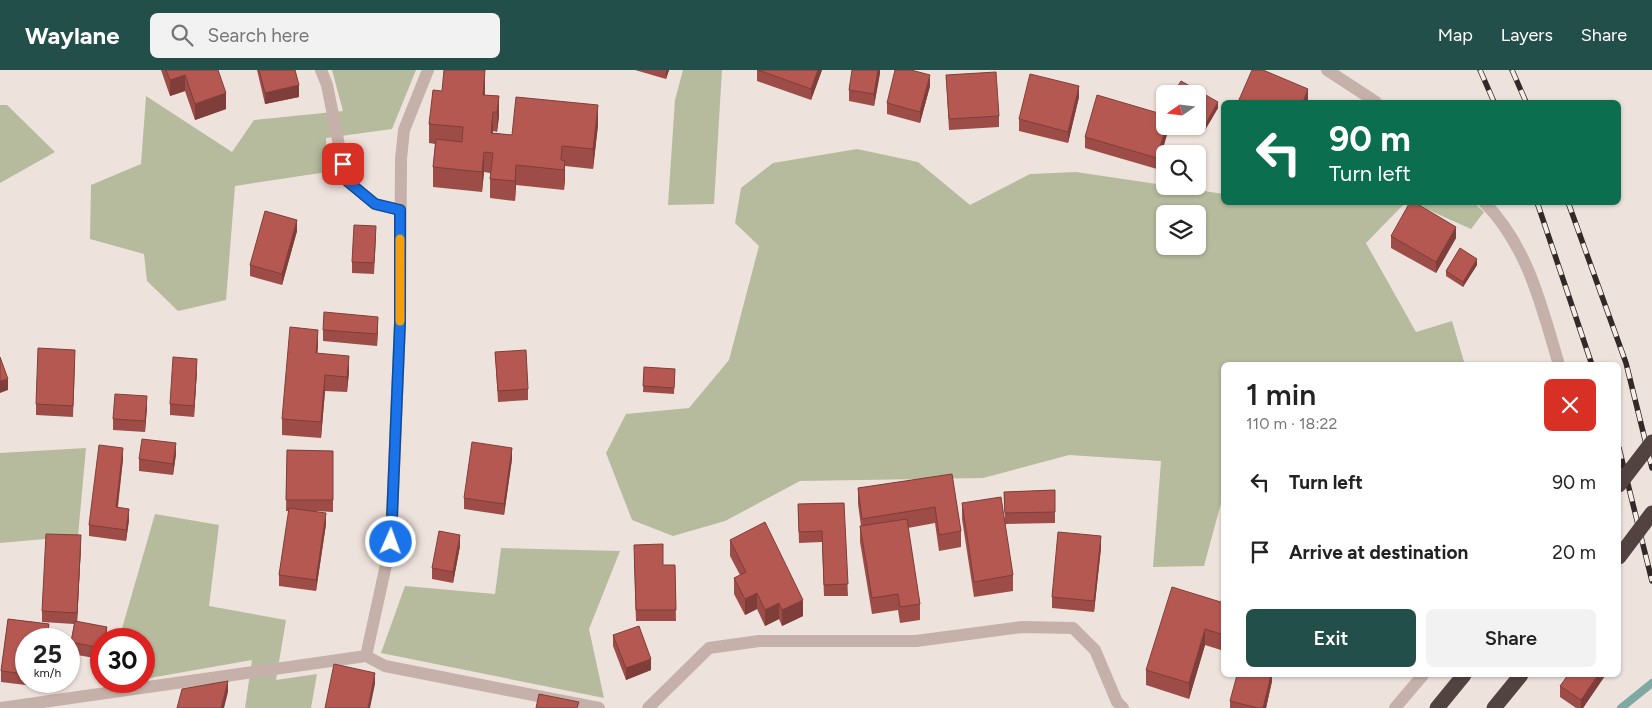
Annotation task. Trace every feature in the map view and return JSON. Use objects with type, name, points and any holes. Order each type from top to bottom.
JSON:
[{"type":"highway","points":[[1621,482],[1652,442]]},
{"type":"highway","points":[[1621,553],[1652,513]]},
{"type":"highway","points":[[1437,708],[1462,677]]},
{"type":"highway","points":[[1494,708],[1519,677]]},
{"type":"street","points":[[321,70],[327,85],[346,180],[375,204],[400,210]]},
{"type":"street","points":[[366,656],[391,542],[400,323],[400,210],[404,130],[428,70]]},
{"type":"street","points":[[1327,70],[1373,100]]},
{"type":"street","points":[[1487,205],[1502,220],[1532,276],[1558,362]]},
{"type":"street","points":[[648,708],[709,648],[759,642],[916,641],[1022,627],[1073,628],[1094,650],[1117,702],[1124,708]]},
{"type":"street","points":[[1,708],[366,656],[385,666],[598,708]]},
{"type":"street","points":[[1396,708],[1421,677]]},
{"type":"green space","points":[[332,70],[416,70],[392,129],[326,138],[327,172],[235,186],[226,300],[178,311],[147,281],[144,254],[90,239],[91,185],[141,164],[146,96],[232,152],[254,120],[343,111]]},
{"type":"green space","points":[[683,70],[722,70],[714,204],[668,205],[675,100]]},
{"type":"green space","points":[[0,105],[7,105],[55,152],[0,183]]},
{"type":"green space","points":[[857,149],[918,162],[970,205],[1030,174],[1076,172],[1156,184],[1156,195],[1206,195],[1206,191],[1221,194],[1221,205],[1403,205],[1366,243],[1416,332],[1452,321],[1464,362],[1221,362],[1221,503],[1204,566],[1153,567],[1161,461],[1069,455],[983,478],[800,481],[725,521],[673,536],[632,520],[606,453],[626,414],[689,408],[729,360],[759,246],[735,223],[741,188],[773,163]]},
{"type":"green space","points":[[1417,205],[1476,205],[1484,212],[1471,229]]},
{"type":"green space","points":[[86,448],[78,536],[0,543],[0,453]]},
{"type":"green space","points":[[155,514],[219,525],[209,606],[286,620],[276,680],[317,674],[311,708],[245,708],[252,660],[155,677],[155,628],[122,628]]},
{"type":"green space","points":[[501,548],[620,551],[589,629],[604,698],[381,653],[405,586],[495,594]]},
{"type":"building","points":[[166,70],[218,70],[226,93],[195,104],[185,75],[170,80]]},
{"type":"building","points":[[259,70],[295,70],[299,85],[265,93]]},
{"type":"building","points":[[444,70],[485,70],[483,95],[499,96],[497,112],[493,112],[491,133],[512,135],[516,97],[598,105],[593,149],[562,146],[561,160],[565,161],[564,170],[516,165],[515,181],[490,179],[493,153],[484,152],[482,172],[433,167],[436,139],[462,142],[463,127],[429,124],[433,90],[442,91]]},
{"type":"building","points":[[758,70],[818,70],[811,89]]},
{"type":"building","points":[[852,70],[878,70],[874,94],[849,90]]},
{"type":"building","points":[[895,70],[911,70],[930,75],[920,112],[887,103]]},
{"type":"building","points":[[1252,70],[1263,70],[1308,89],[1304,100],[1239,100]]},
{"type":"building","points":[[996,72],[999,116],[949,119],[946,75]]},
{"type":"building","points":[[1030,74],[1079,86],[1068,132],[1019,119]]},
{"type":"building","points":[[1181,81],[1188,85],[1179,85]]},
{"type":"building","points":[[1097,95],[1156,112],[1156,135],[1163,135],[1161,145],[1156,145],[1156,158],[1085,137]]},
{"type":"building","points":[[1206,95],[1218,102],[1206,123]]},
{"type":"building","points":[[1408,205],[1419,205],[1456,227],[1436,262],[1391,236]]},
{"type":"building","points":[[265,211],[297,220],[282,274],[250,265]]},
{"type":"building","points":[[354,225],[376,226],[374,263],[352,262]]},
{"type":"building","points":[[1460,248],[1477,259],[1463,282],[1446,271]]},
{"type":"building","points":[[324,312],[378,317],[377,334],[323,330]]},
{"type":"building","points":[[290,327],[318,330],[316,353],[349,356],[347,377],[325,375],[321,422],[282,419]]},
{"type":"building","points":[[38,348],[75,350],[73,406],[36,404]]},
{"type":"building","points":[[526,350],[528,389],[498,391],[495,352]]},
{"type":"building","points":[[0,357],[8,379],[0,381]]},
{"type":"building","points":[[173,357],[197,359],[194,406],[170,404]]},
{"type":"building","points":[[644,367],[675,369],[674,388],[643,386]]},
{"type":"building","points":[[115,394],[147,396],[145,421],[113,419]]},
{"type":"building","points":[[142,439],[176,443],[173,464],[139,459]]},
{"type":"building","points":[[472,442],[512,448],[504,504],[464,498]]},
{"type":"building","points":[[99,445],[123,448],[116,507],[129,509],[126,530],[89,525]]},
{"type":"building","points":[[287,450],[333,451],[333,500],[286,500]]},
{"type":"building","points":[[952,474],[961,531],[939,535],[935,507],[862,519],[858,488]]},
{"type":"building","points":[[1055,490],[1055,512],[1005,513],[1004,492]]},
{"type":"building","points":[[1001,497],[1013,575],[974,582],[962,503]]},
{"type":"building","points":[[844,503],[848,584],[824,585],[822,531],[799,532],[798,504]]},
{"type":"building","points":[[289,508],[326,513],[316,580],[279,575]]},
{"type":"building","points":[[907,519],[920,604],[900,607],[898,594],[872,598],[860,526]]},
{"type":"building","points":[[765,522],[803,600],[782,610],[779,603],[765,610],[757,593],[745,599],[734,578],[746,572],[730,540]]},
{"type":"building","points":[[439,531],[460,535],[453,572],[432,568]]},
{"type":"building","points":[[1058,532],[1101,536],[1094,601],[1052,597]]},
{"type":"building","points":[[46,534],[81,535],[77,613],[42,611]]},
{"type":"building","points":[[663,544],[663,565],[675,565],[676,610],[636,610],[634,545]]},
{"type":"building","points":[[1172,587],[1221,602],[1221,634],[1205,629],[1189,683],[1146,670]]},
{"type":"building","points":[[8,619],[49,624],[48,628],[15,628],[15,673],[1,671]]},
{"type":"building","points":[[75,621],[107,627],[90,628],[90,646],[80,644],[80,628],[74,628]]},
{"type":"building","points":[[639,626],[651,659],[626,668],[613,635]]},
{"type":"building","points":[[334,664],[375,673],[368,708],[325,708]]},
{"type":"building","points":[[1236,677],[1271,677],[1263,708],[1230,701]]},
{"type":"building","points":[[1567,677],[1597,677],[1581,700],[1560,686]]},
{"type":"building","points":[[228,681],[221,708],[177,708],[182,689]]},
{"type":"building","points":[[539,694],[579,702],[577,708],[536,708]]},
{"type":"waterway","points":[[1621,708],[1652,683]]},
{"type":"railway","points":[[1480,70],[1493,100]]},
{"type":"railway","points":[[1512,70],[1525,100]]},
{"type":"railway","points":[[1538,205],[1591,362]]},
{"type":"railway","points":[[1569,205],[1626,363],[1652,468]]},
{"type":"railway","points":[[1621,456],[1652,581]]},
{"type":"slow traffic","points":[[400,239],[400,321]]},
{"type":"route","points":[[343,164],[346,180],[375,204],[400,210],[400,323],[391,542]]}]
